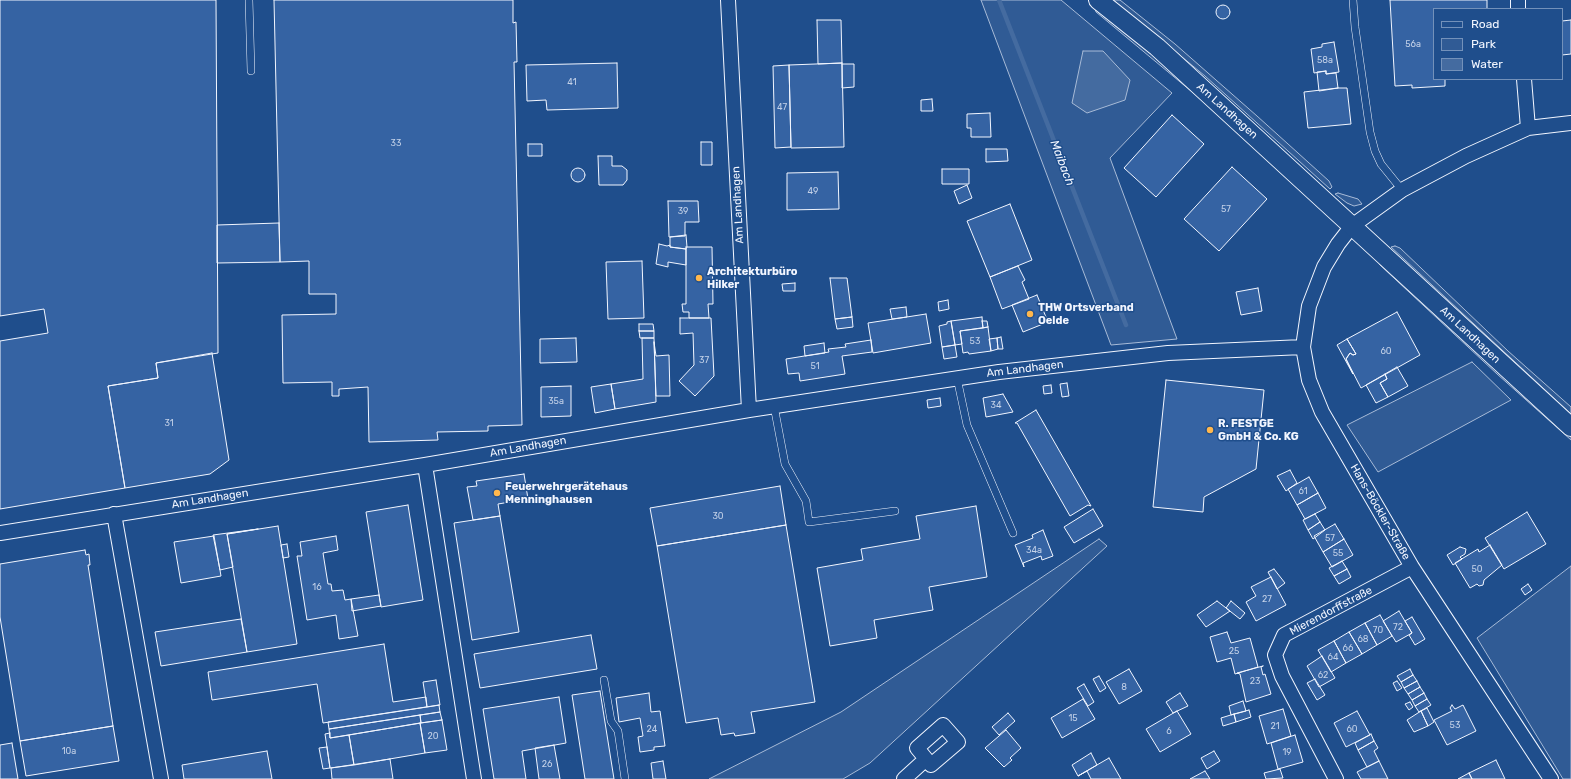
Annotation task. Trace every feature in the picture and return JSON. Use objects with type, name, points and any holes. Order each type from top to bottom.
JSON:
[{"type":"street","name":"Am Landhagen","points":[[728,0],[749,410]]},
{"type":"street","name":"Am Landhagen","points":[[1098,0],[1157,47],[1571,427]]},
{"type":"street","points":[[1524,80],[1528,128]]},
{"type":"street","points":[[1352,226],[1402,190],[1466,156],[1528,128],[1571,123]]},
{"type":"street","name":"Hans-Böckler-Straße","points":[[1352,226],[1338,244],[1324,267],[1309,306],[1303,347],[1309,380],[1322,412],[1412,567],[1551,779]]},
{"type":"street","name":"Am Landhagen","points":[[0,533],[426,465],[749,410],[957,378],[1168,353],[1303,347]]},
{"type":"street","points":[[426,465],[474,779]]},
{"type":"street","points":[[114,514],[161,779]]},
{"type":"street","name":"Mierendorffstraße","points":[[1336,779],[1282,676],[1275,654],[1284,635],[1412,567]]},
{"type":"street","points":[[904,779],[926,759]]},
{"type":"lane","points":[[249,0],[251,71]]},
{"type":"lane","points":[[1353,0],[1355,27],[1370,132],[1375,151],[1381,164],[1402,190]]},
{"type":"lane","points":[[957,378],[967,425],[1013,533]]},
{"type":"lane","points":[[774,406],[785,464],[806,502],[809,522],[895,511]]},
{"type":"lane","points":[[604,680],[611,721],[618,731],[625,779]]},
{"type":"green space","points":[[981,0],[1061,0],[1172,93],[1110,158],[1177,339],[1111,345]]},
{"type":"green space","points":[[1113,0],[1120,0],[1175,44],[1329,181],[1332,187],[1330,189],[1205,76]]},
{"type":"green space","points":[[1095,9],[1132,35],[1203,101],[1096,12]]},
{"type":"green space","points":[[1338,193],[1358,199],[1362,204],[1354,206],[1347,203],[1335,194]]},
{"type":"green space","points":[[1395,246],[1400,248],[1508,351],[1571,407],[1571,414],[1391,247]]},
{"type":"green space","points":[[1379,262],[1571,434],[1571,440],[1497,374],[1380,265]]},
{"type":"green space","points":[[1472,362],[1511,400],[1378,472],[1347,425]]},
{"type":"green space","points":[[1099,539],[1107,546],[870,763],[843,779],[709,779],[841,712]]},
{"type":"green space","points":[[1571,566],[1571,779],[1563,779],[1477,638]]},
{"type":"water","points":[[1083,51],[1103,51],[1130,80],[1125,100],[1087,113],[1072,103]]},
{"type":"building","points":[[0,0],[216,0],[218,353],[156,363],[158,378],[108,386],[125,488],[0,509],[0,341],[48,333],[44,309],[0,316]]},
{"type":"building","points":[[274,0],[513,0],[513,23],[516,22],[517,62],[514,62],[522,425],[488,426],[488,431],[437,432],[438,440],[369,442],[368,387],[339,389],[339,396],[332,396],[332,382],[283,383],[282,315],[336,314],[336,294],[309,294],[309,261],[280,262]]},
{"type":"building","points":[[1390,0],[1487,0],[1487,8],[1433,8],[1433,80],[1445,80],[1445,86],[1412,88],[1412,85],[1395,86]]},
{"type":"building","points":[[1223,5],[1228,7],[1230,12],[1228,17],[1223,19],[1218,17],[1216,12],[1218,7]]},
{"type":"building","points":[[817,20],[841,20],[842,63],[818,64]]},
{"type":"building","points":[[1571,20],[1571,54],[1563,55],[1563,21]]},
{"type":"building","points":[[1334,42],[1339,72],[1326,74],[1326,71],[1314,73],[1311,49],[1322,47],[1322,44]]},
{"type":"building","points":[[617,63],[618,108],[547,110],[546,100],[527,101],[526,65]]},
{"type":"building","points":[[842,63],[844,147],[791,148],[789,65]]},
{"type":"building","points":[[842,64],[854,64],[854,87],[842,88]]},
{"type":"building","points":[[789,65],[791,147],[775,148],[773,66]]},
{"type":"building","points":[[1326,71],[1326,74],[1336,73],[1338,88],[1319,91],[1317,72]]},
{"type":"building","points":[[1347,88],[1351,124],[1308,128],[1304,92]]},
{"type":"building","points":[[932,99],[933,111],[921,111],[921,100]]},
{"type":"building","points":[[990,113],[991,137],[971,137],[971,128],[967,128],[967,114]]},
{"type":"building","points":[[1172,115],[1204,144],[1156,197],[1124,168]]},
{"type":"building","points":[[701,142],[712,142],[712,165],[701,165]]},
{"type":"building","points":[[528,144],[542,144],[542,156],[528,156]]},
{"type":"building","points":[[986,149],[1007,149],[1008,161],[986,162]]},
{"type":"building","points":[[598,156],[612,156],[612,166],[622,166],[627,170],[627,180],[623,185],[599,185]]},
{"type":"building","points":[[1232,167],[1267,199],[1219,251],[1184,219]]},
{"type":"building","points":[[578,168],[583,170],[585,175],[583,180],[578,182],[573,180],[571,175],[573,170]]},
{"type":"building","points":[[942,169],[969,169],[969,184],[942,184]]},
{"type":"building","points":[[838,172],[839,209],[787,210],[787,173]]},
{"type":"building","points":[[967,185],[972,198],[959,204],[954,191]]},
{"type":"building","points":[[668,201],[698,201],[699,222],[685,222],[685,236],[669,237]]},
{"type":"building","points":[[1010,204],[1032,260],[990,277],[967,221]]},
{"type":"building","points":[[279,223],[280,262],[217,263],[217,225]]},
{"type":"building","points":[[686,235],[686,249],[670,247],[670,237]]},
{"type":"building","points":[[659,244],[686,249],[686,265],[668,262],[668,267],[656,264]]},
{"type":"building","name":"Architekturbüro Hilker","points":[[686,247],[712,247],[713,304],[708,304],[709,318],[689,318],[689,312],[683,312],[682,304],[686,304]]},
{"type":"building","points":[[642,261],[644,318],[608,319],[606,262]]},
{"type":"building","points":[[1018,266],[1025,280],[1022,282],[1029,299],[1002,309],[990,277]]},
{"type":"building","points":[[830,278],[847,278],[852,317],[835,319]]},
{"type":"building","points":[[795,283],[795,291],[783,291],[782,284]]},
{"type":"building","points":[[1258,288],[1262,311],[1241,315],[1236,292]]},
{"type":"building","name":"THW Ortsverband Oelde","points":[[1037,295],[1048,322],[1023,332],[1012,305]]},
{"type":"building","points":[[948,300],[949,309],[939,311],[938,302]]},
{"type":"building","points":[[906,307],[907,317],[892,319],[890,309]]},
{"type":"building","points":[[1397,312],[1420,355],[1361,388],[1346,359],[1350,353],[1353,355],[1356,354],[1347,339]]},
{"type":"building","points":[[926,314],[931,343],[873,353],[868,323]]},
{"type":"building","points":[[852,317],[853,327],[837,329],[835,319]]},
{"type":"building","points":[[982,317],[983,328],[960,331],[962,344],[955,345],[951,321]]},
{"type":"building","points":[[680,318],[711,318],[714,376],[695,396],[679,381],[694,365],[693,333],[680,334]]},
{"type":"building","points":[[951,321],[955,345],[942,347],[939,326],[947,324],[947,322]]},
{"type":"building","points":[[982,321],[987,321],[988,327],[983,328]]},
{"type":"building","points":[[639,324],[653,324],[654,331],[639,331]]},
{"type":"building","points":[[988,327],[991,351],[969,354],[968,352],[963,353],[960,331]]},
{"type":"building","points":[[639,331],[654,331],[654,338],[640,338]]},
{"type":"building","points":[[1001,337],[1003,349],[998,349],[997,338]]},
{"type":"building","points":[[576,338],[577,362],[540,363],[540,339]]},
{"type":"building","points":[[642,338],[654,338],[656,402],[615,409],[611,384],[643,379]]},
{"type":"building","points":[[997,338],[998,349],[991,351],[989,339]]},
{"type":"building","points":[[1347,339],[1356,354],[1353,355],[1350,353],[1346,359],[1353,374],[1337,345]]},
{"type":"building","points":[[871,340],[872,352],[842,356],[845,374],[800,381],[799,373],[788,374],[786,359],[829,352],[828,349],[846,347],[845,344]]},
{"type":"building","points":[[654,342],[656,356],[669,355],[670,396],[656,396]]},
{"type":"building","points":[[824,343],[825,353],[805,356],[804,346]]},
{"type":"building","points":[[955,345],[957,357],[944,359],[942,347]]},
{"type":"building","points":[[212,353],[229,460],[210,474],[125,488],[108,386],[158,378],[156,363]]},
{"type":"building","points":[[1397,367],[1408,386],[1388,397],[1380,383],[1387,379],[1385,374]]},
{"type":"building","points":[[1385,374],[1387,379],[1380,383],[1388,397],[1376,403],[1366,385]]},
{"type":"building","name":"R. FESTGE GmbH & Co. KG","points":[[1166,380],[1264,390],[1256,469],[1204,497],[1203,512],[1153,507]]},
{"type":"building","points":[[1067,383],[1069,396],[1062,397],[1060,384]]},
{"type":"building","points":[[611,384],[615,409],[595,413],[591,387]]},
{"type":"building","points":[[1051,385],[1052,393],[1044,394],[1043,386]]},
{"type":"building","points":[[571,386],[571,416],[541,417],[541,387]]},
{"type":"building","points":[[1003,394],[1013,412],[986,417],[983,398]]},
{"type":"building","points":[[940,398],[941,406],[928,408],[927,400]]},
{"type":"building","points":[[1036,410],[1091,506],[1088,505],[1070,516],[1017,423],[1015,423]]},
{"type":"building","points":[[1290,470],[1297,483],[1286,491],[1277,476]]},
{"type":"building","name":"Feuerwehrgerätehaus Menninghausen","points":[[524,474],[528,499],[498,504],[500,516],[473,520],[467,487],[477,486],[476,481]]},
{"type":"building","points":[[1309,477],[1318,493],[1297,505],[1288,489]]},
{"type":"building","points":[[780,486],[786,525],[657,546],[650,508]]},
{"type":"building","points":[[1318,493],[1326,508],[1305,519],[1297,505]]},
{"type":"building","points":[[408,505],[423,600],[381,607],[366,512]]},
{"type":"building","points":[[976,506],[987,577],[929,587],[933,610],[874,620],[877,638],[830,646],[817,568],[863,560],[861,549],[920,539],[916,516]]},
{"type":"building","points":[[1093,509],[1103,526],[1074,543],[1064,527]]},
{"type":"building","points":[[1527,512],[1546,544],[1504,569],[1485,538]]},
{"type":"building","points":[[1315,514],[1320,522],[1308,530],[1303,520]]},
{"type":"building","points":[[500,516],[519,632],[472,640],[454,523]]},
{"type":"building","points":[[1320,522],[1325,530],[1313,539],[1308,530]]},
{"type":"building","points":[[1335,524],[1344,539],[1323,552],[1314,536]]},
{"type":"building","points":[[786,525],[815,702],[751,712],[755,733],[735,736],[734,733],[721,735],[718,718],[686,723],[657,546]]},
{"type":"building","points":[[278,526],[297,644],[247,652],[227,534]]},
{"type":"building","points":[[258,529],[227,534],[233,567],[220,570],[213,535]]},
{"type":"building","points":[[1043,530],[1053,556],[1042,560],[1041,556],[1023,563],[1024,567],[1015,545],[1033,538],[1032,535]]},
{"type":"building","points":[[214,536],[221,576],[181,583],[174,542]]},
{"type":"building","points":[[336,536],[338,550],[323,553],[328,584],[331,584],[332,591],[343,590],[345,600],[351,599],[358,636],[339,639],[336,615],[307,620],[297,556],[302,556],[300,542]]},
{"type":"building","points":[[1344,539],[1353,555],[1332,567],[1323,552]]},
{"type":"building","points":[[287,544],[289,557],[283,558],[281,545]]},
{"type":"building","points":[[1490,545],[1502,565],[1484,580],[1483,585],[1479,586],[1477,584],[1470,588],[1455,563],[1478,549],[1479,552]]},
{"type":"building","points":[[1460,547],[1466,549],[1465,554],[1460,557],[1462,559],[1453,565],[1447,555]]},
{"type":"building","points":[[85,550],[86,555],[89,554],[90,565],[88,565],[113,726],[20,741],[0,617],[0,564]]},
{"type":"building","points":[[1342,561],[1347,569],[1334,576],[1329,568]]},
{"type":"building","points":[[1274,569],[1285,583],[1277,589],[1268,572]]},
{"type":"building","points":[[1347,569],[1351,577],[1339,584],[1334,576]]},
{"type":"building","points":[[1271,577],[1286,605],[1256,621],[1246,602],[1256,596],[1251,587]]},
{"type":"building","points":[[1528,584],[1532,590],[1525,595],[1521,589]]},
{"type":"building","points":[[379,595],[381,606],[352,611],[351,599]]},
{"type":"building","points":[[1217,601],[1230,611],[1206,627],[1197,615]]},
{"type":"building","points":[[1231,601],[1245,613],[1240,619],[1226,608]]},
{"type":"building","points":[[1399,611],[1412,633],[1396,642],[1383,621]]},
{"type":"building","points":[[1380,615],[1392,636],[1377,645],[1365,623]]},
{"type":"building","points":[[1412,617],[1425,639],[1415,645],[1409,635],[1412,633],[1405,621]]},
{"type":"building","points":[[241,619],[247,652],[161,666],[155,632]]},
{"type":"building","points":[[1365,623],[1377,645],[1362,654],[1349,632]]},
{"type":"building","points":[[1227,632],[1231,643],[1250,638],[1258,667],[1235,674],[1231,658],[1217,662],[1210,637]]},
{"type":"building","points":[[1349,632],[1362,654],[1346,663],[1334,641]]},
{"type":"building","points":[[591,635],[597,669],[480,688],[474,654]]},
{"type":"building","points":[[1334,641],[1346,663],[1331,672],[1318,650]]},
{"type":"building","points":[[384,644],[393,702],[426,697],[427,707],[323,723],[317,684],[212,700],[208,672]]},
{"type":"building","points":[[1322,656],[1335,678],[1319,687],[1307,666]]},
{"type":"building","points":[[1263,666],[1261,667],[1263,675],[1265,674],[1271,694],[1246,702],[1240,674],[1237,673]]},
{"type":"building","points":[[1129,669],[1142,691],[1119,704],[1106,682]]},
{"type":"building","points":[[1410,669],[1413,675],[1401,682],[1397,676]]},
{"type":"building","points":[[1413,675],[1417,681],[1404,688],[1401,682]]},
{"type":"building","points":[[1099,676],[1106,688],[1100,692],[1093,679]]},
{"type":"building","points":[[1315,679],[1325,695],[1317,700],[1307,683]]},
{"type":"building","points":[[436,680],[440,705],[427,707],[423,682]]},
{"type":"building","points":[[1397,681],[1402,688],[1397,691],[1393,683]]},
{"type":"building","points":[[1417,681],[1420,687],[1408,694],[1404,688]]},
{"type":"building","points":[[1084,684],[1094,702],[1088,706],[1077,688]]},
{"type":"building","points":[[1420,687],[1424,693],[1412,700],[1408,694]]},
{"type":"building","points":[[600,691],[614,779],[585,779],[572,695]]},
{"type":"building","points":[[649,693],[651,712],[660,711],[665,746],[654,747],[654,750],[640,752],[638,737],[643,736],[640,718],[619,722],[616,698]]},
{"type":"building","points":[[1180,693],[1188,706],[1173,713],[1166,702]]},
{"type":"building","points":[[1424,693],[1427,699],[1415,706],[1412,700]]},
{"type":"building","points":[[559,697],[566,743],[522,751],[526,779],[494,779],[483,709]]},
{"type":"building","points":[[1083,699],[1095,719],[1062,738],[1051,718]]},
{"type":"building","points":[[1427,699],[1431,705],[1419,712],[1415,706]]},
{"type":"building","points":[[1243,701],[1246,711],[1231,715],[1229,706]]},
{"type":"building","points":[[1410,702],[1413,707],[1409,710],[1405,704]]},
{"type":"building","points":[[439,705],[440,712],[329,729],[328,722]]},
{"type":"building","points":[[1452,705],[1455,709],[1463,705],[1476,731],[1447,745],[1434,720],[1452,711],[1450,708]]},
{"type":"building","points":[[1427,708],[1434,722],[1428,726],[1421,711]]},
{"type":"building","points":[[1283,709],[1291,736],[1267,744],[1259,716]]},
{"type":"building","points":[[1249,710],[1251,717],[1236,722],[1234,714]]},
{"type":"building","points":[[1177,711],[1191,734],[1160,752],[1146,729]]},
{"type":"building","points":[[1357,711],[1370,735],[1346,747],[1334,723]]},
{"type":"building","points":[[1421,711],[1428,726],[1414,732],[1407,720]]},
{"type":"building","points":[[440,712],[442,720],[421,723],[420,715]]},
{"type":"building","points":[[1008,713],[1015,721],[999,735],[992,727]]},
{"type":"building","points":[[1234,714],[1236,722],[1223,726],[1221,718]]},
{"type":"building","points":[[420,715],[421,723],[330,738],[329,729]]},
{"type":"building","points":[[442,720],[447,750],[425,753],[420,723]]},
{"type":"building","points":[[420,723],[425,753],[354,765],[349,735]]},
{"type":"building","points":[[113,726],[119,761],[26,776],[20,741]]},
{"type":"building","points":[[1006,730],[1021,748],[1010,758],[1012,760],[1004,767],[985,748]]},
{"type":"building","points":[[330,733],[330,738],[349,735],[354,765],[330,768],[325,734]]},
{"type":"building","points":[[1371,734],[1374,741],[1358,750],[1355,743]]},
{"type":"building","points":[[1295,735],[1303,762],[1278,769],[1271,743]]},
{"type":"building","points":[[1374,741],[1378,748],[1374,751],[1379,761],[1367,767],[1358,750]]},
{"type":"building","points":[[12,743],[18,779],[0,779],[0,745]]},
{"type":"building","points":[[554,745],[560,779],[539,779],[535,748]]},
{"type":"building","points":[[327,747],[330,768],[323,769],[319,748]]},
{"type":"building","points":[[267,751],[272,779],[184,779],[182,765]]},
{"type":"building","points":[[1214,751],[1220,761],[1207,769],[1201,758]]},
{"type":"building","points":[[1091,753],[1097,765],[1078,776],[1072,765]]},
{"type":"building","points":[[1109,758],[1121,779],[1091,779],[1087,771],[1078,776]]},
{"type":"building","points":[[390,759],[393,779],[332,779],[331,768]]},
{"type":"building","points":[[1496,760],[1505,779],[1472,779],[1469,773]]},
{"type":"building","points":[[663,761],[666,779],[653,779],[651,763]]},
{"type":"building","points":[[1379,761],[1388,779],[1361,779],[1357,772]]},
{"type":"building","points":[[1280,769],[1283,778],[1266,779],[1264,773]]},
{"type":"building","points":[[1205,771],[1210,779],[1190,779]]},
{"type":"building","points":[[1469,773],[1472,779],[1458,779]]},
{"type":"waterway","name":"Maibach","points":[[999,0],[1126,325]]},
{"type":"place","name":"Architekturbüro Hilker","points":[[699,278]]},
{"type":"place","name":"THW Ortsverband Oelde","points":[[1030,314]]},
{"type":"place","name":"R. FESTGE GmbH & Co. KG","points":[[1210,430]]},
{"type":"place","name":"Feuerwehrgerätehaus Menninghausen","points":[[497,493]]}]
